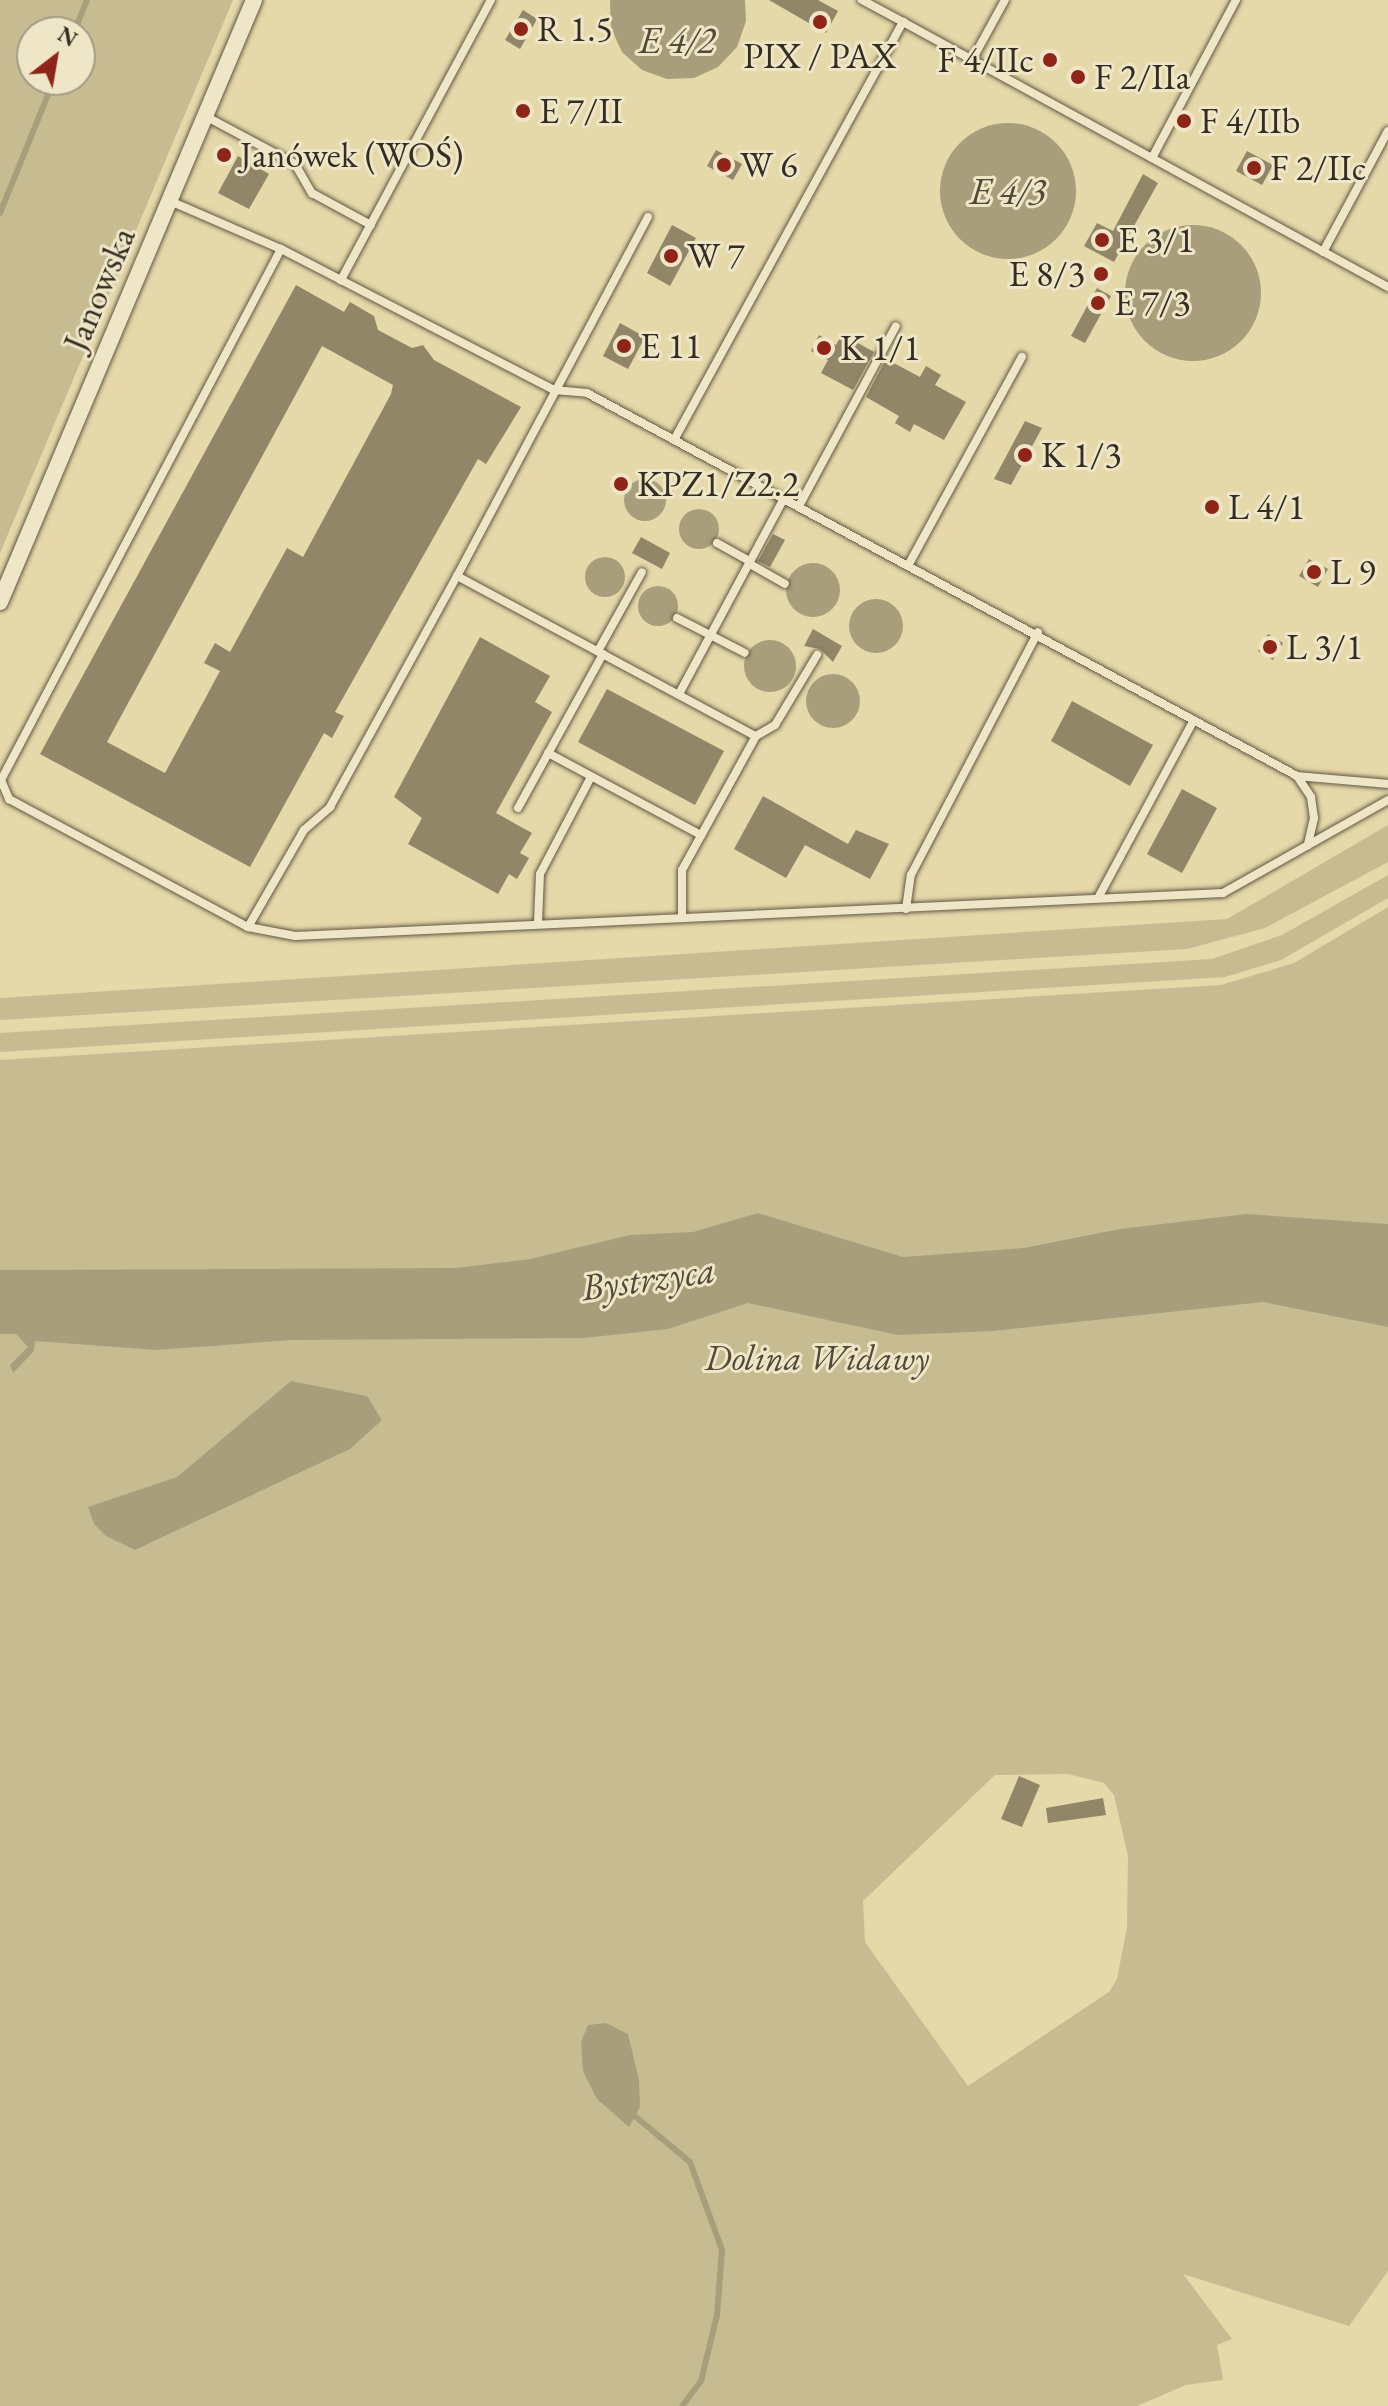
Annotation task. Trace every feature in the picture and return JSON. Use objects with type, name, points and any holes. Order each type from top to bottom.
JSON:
[{"type":"street","name":"Janowska","points":[[0,602],[254,0]]},
{"type":"lane","points":[[341,280],[491,0]]},
{"type":"lane","points":[[862,0],[1388,287]]},
{"type":"lane","points":[[972,60],[1005,0]]},
{"type":"lane","points":[[1152,158],[1236,0]]},
{"type":"lane","points":[[674,440],[903,22]]},
{"type":"lane","points":[[207,117],[295,164],[312,193],[371,225]]},
{"type":"lane","points":[[1323,252],[1388,131]]},
{"type":"lane","points":[[170,201],[281,249],[554,390],[587,393],[1038,632],[1297,776],[1388,784]]},
{"type":"lane","points":[[248,927],[304,830],[330,807],[648,217]]},
{"type":"lane","points":[[281,249],[1,780],[9,799],[248,927],[295,936],[538,922],[906,909],[1223,893],[1388,800]]},
{"type":"lane","points":[[799,506],[896,326]]},
{"type":"lane","points":[[909,564],[1022,357]]},
{"type":"lane","points":[[679,694],[784,498]]},
{"type":"lane","points":[[717,543],[785,584]]},
{"type":"lane","points":[[518,808],[642,572]]},
{"type":"lane","points":[[457,576],[756,736]]},
{"type":"lane","points":[[677,618],[745,653]]},
{"type":"lane","points":[[906,909],[911,875],[1038,632]]},
{"type":"lane","points":[[682,916],[682,870],[756,736],[775,725],[817,655]]},
{"type":"lane","points":[[1098,898],[1194,720]]},
{"type":"lane","points":[[548,753],[701,835]]},
{"type":"lane","points":[[1297,776],[1312,808],[1308,845]]},
{"type":"lane","points":[[538,922],[540,874],[591,777]]},
{"type":"green space","points":[[0,0],[233,0],[0,553]]},
{"type":"green space","points":[[1388,825],[1388,862],[1265,928],[1187,949],[0,1020],[0,998],[1227,919]]},
{"type":"green space","points":[[1388,875],[1388,898],[1281,960],[1225,977],[0,1052],[0,1033],[1212,959],[1282,935]]},
{"type":"green space","name":"Dolina Widawy","points":[[1388,907],[1388,2271],[1349,2326],[1183,2274],[1232,2339],[1217,2345],[1223,2380],[1186,2385],[1137,2406],[0,2406],[0,1060],[1221,985],[1294,963]],"holes":[[[1068,1774],[1104,1783],[1114,1795],[1128,1856],[1127,1927],[1117,1979],[1109,1992],[968,2086],[865,1942],[863,1901],[995,1775]]]},
{"type":"water","name":"E 4/2","points":[[610,0],[745,0],[746,21],[737,47],[718,67],[694,78],[667,79],[642,70],[622,52],[611,28]]},
{"type":"water","name":"E 4/3","points":[[1008,123],[1034,128],[1056,143],[1071,165],[1076,191],[1071,217],[1056,239],[1034,254],[1008,259],[982,254],[960,239],[945,217],[940,191],[945,165],[960,143],[982,128]]},
{"type":"water","points":[[1193,225],[1219,230],[1241,245],[1256,267],[1261,293],[1256,319],[1241,341],[1219,356],[1193,361],[1167,356],[1145,341],[1130,319],[1125,293],[1130,267],[1145,245],[1167,230]]},
{"type":"water","points":[[645,479],[660,485],[666,500],[660,515],[645,521],[630,515],[624,500],[630,485]]},
{"type":"water","points":[[699,509],[713,515],[719,529],[713,543],[699,549],[685,543],[679,529],[685,515]]},
{"type":"water","points":[[605,557],[619,563],[625,577],[619,591],[605,597],[591,591],[585,577],[591,563]]},
{"type":"water","points":[[813,563],[832,571],[840,590],[832,609],[813,617],[794,609],[786,590],[794,571]]},
{"type":"water","points":[[658,586],[672,592],[678,606],[672,620],[658,626],[644,620],[638,606],[644,592]]},
{"type":"water","points":[[876,599],[895,607],[903,626],[895,645],[876,653],[857,645],[849,626],[857,607]]},
{"type":"water","points":[[770,640],[789,647],[796,666],[789,685],[770,692],[751,685],[744,666],[751,647]]},
{"type":"water","points":[[833,674],[852,682],[860,701],[852,720],[833,728],[814,720],[806,701],[814,682]]},
{"type":"water","name":"Bystrzyca","points":[[758,1213],[903,1257],[1024,1248],[1120,1229],[1246,1214],[1388,1224],[1388,1327],[1263,1302],[993,1331],[898,1335],[748,1303],[668,1329],[584,1338],[292,1340],[156,1350],[35,1341],[34,1351],[13,1373],[10,1365],[28,1347],[16,1334],[0,1334],[0,1270],[456,1268],[530,1259],[630,1235],[693,1232]]},
{"type":"water","points":[[291,1381],[367,1396],[382,1420],[350,1449],[135,1550],[106,1536],[94,1524],[88,1507],[177,1477]]},
{"type":"water","points":[[606,2023],[628,2034],[639,2080],[640,2107],[629,2127],[597,2099],[583,2071],[581,2042],[588,2025]]},
{"type":"building","name":"PIX / PAX","points":[[769,0],[818,0],[838,11],[826,33]]},
{"type":"building","name":"R 1.5","points":[[523,10],[537,19],[520,49],[505,40]]},
{"type":"building","name":"W 6","points":[[716,150],[742,164],[733,180],[707,166]]},
{"type":"building","name":"F 2/IIc","points":[[1247,151],[1273,165],[1262,185],[1236,171]]},
{"type":"building","points":[[238,156],[269,174],[249,209],[218,193]]},
{"type":"building","points":[[1143,174],[1158,183],[1114,262],[1084,246],[1097,223],[1113,231]]},
{"type":"building","name":"W 7","points":[[672,225],[696,238],[670,286],[647,273]]},
{"type":"building","points":[[296,285],[344,312],[350,302],[374,316],[378,330],[412,348],[423,345],[434,360],[521,407],[486,464],[478,459],[335,712],[344,716],[332,738],[324,733],[250,867],[40,754]],"holes":[[[322,346],[393,385],[391,394],[303,557],[287,548],[230,652],[215,643],[204,663],[220,671],[165,773],[107,742]]]},
{"type":"building","points":[[1097,288],[1111,296],[1085,343],[1071,336]]},
{"type":"building","name":"E 11","points":[[620,323],[645,337],[628,369],[603,356]]},
{"type":"building","points":[[842,334],[874,352],[853,390],[821,373],[828,360],[811,351],[819,335],[836,345]]},
{"type":"building","points":[[886,359],[920,377],[926,366],[941,375],[935,385],[966,402],[944,440],[914,424],[910,432],[895,423],[899,416],[866,397]]},
{"type":"building","points":[[1025,421],[1042,428],[1011,485],[994,479]]},
{"type":"building","points":[[773,534],[785,540],[770,567],[758,561]]},
{"type":"building","points":[[641,537],[670,553],[662,569],[632,553]]},
{"type":"building","name":"L 9","points":[[1309,559],[1328,569],[1318,587],[1299,576]]},
{"type":"building","points":[[813,629],[842,646],[833,662],[820,649],[804,646]]},
{"type":"building","name":"L 3/1","points":[[1268,634],[1283,643],[1273,660],[1258,651]]},
{"type":"building","points":[[480,637],[550,676],[535,702],[552,712],[496,813],[532,833],[520,853],[529,858],[517,879],[509,874],[498,894],[408,844],[422,818],[394,797]]},
{"type":"building","points":[[607,689],[724,751],[695,805],[578,742]]},
{"type":"building","points":[[1072,701],[1153,745],[1130,786],[1051,741]]},
{"type":"building","points":[[1182,789],[1217,808],[1182,873],[1147,854]]},
{"type":"building","points":[[763,796],[848,844],[856,830],[889,844],[870,879],[805,845],[786,878],[734,849]]},
{"type":"building","points":[[1019,1776],[1040,1785],[1022,1827],[1001,1819]]},
{"type":"building","points":[[1103,1798],[1106,1815],[1048,1823],[1046,1808]]},
{"type":"waterway","points":[[80,16],[87,0]]},
{"type":"waterway","points":[[0,213],[48,96]]},
{"type":"waterway","points":[[630,2112],[690,2162],[722,2250],[717,2315],[701,2381],[682,2406]]},
{"type":"place","name":"PIX / PAX","points":[[820,22]]},
{"type":"place","name":"R 1.5","points":[[521,29]]},
{"type":"place","name":"F 4/IIc","points":[[1050,60]]},
{"type":"place","name":"F 2/IIa","points":[[1078,77]]},
{"type":"place","name":"E 7/II","points":[[523,111]]},
{"type":"place","name":"F 4/IIb","points":[[1184,121]]},
{"type":"place","name":"Janówek (WOŚ)","points":[[224,155]]},
{"type":"place","name":"W 6","points":[[724,165]]},
{"type":"place","name":"F 2/IIc","points":[[1254,168]]},
{"type":"place","name":"E 3/1","points":[[1102,240]]},
{"type":"place","name":"W 7","points":[[671,256]]},
{"type":"place","name":"E 8/3","points":[[1101,274]]},
{"type":"place","name":"E 7/3","points":[[1098,303]]},
{"type":"place","name":"E 11","points":[[624,346]]},
{"type":"place","name":"K 1/1","points":[[824,348]]},
{"type":"place","name":"K 1/3","points":[[1025,455]]},
{"type":"place","name":"KPZ1/Z2.2","points":[[621,484]]},
{"type":"place","name":"L 4/1","points":[[1212,507]]},
{"type":"place","name":"L 9","points":[[1314,572]]},
{"type":"place","name":"L 3/1","points":[[1270,647]]}]
